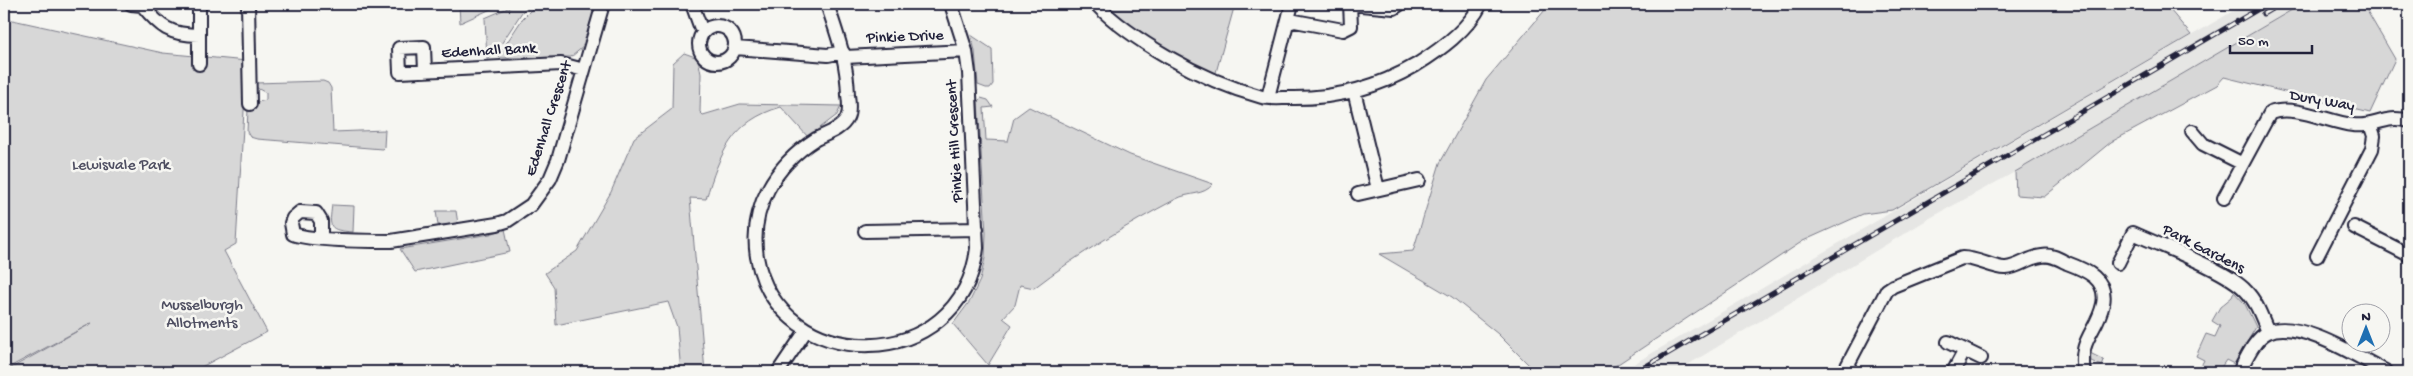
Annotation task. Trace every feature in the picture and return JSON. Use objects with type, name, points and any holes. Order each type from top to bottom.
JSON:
[{"type":"street","points":[[138,4],[158,24],[184,35],[199,36]]},
{"type":"street","points":[[199,4],[199,64]]},
{"type":"street","points":[[248,4],[253,98]]},
{"type":"street","name":"Edenhall Crescent","points":[[321,237],[379,241],[405,240],[497,224],[521,212],[540,195],[550,179],[558,160],[603,4]]},
{"type":"street","points":[[692,4],[700,26],[705,30]]},
{"type":"street","points":[[827,4],[844,54]]},
{"type":"street","name":"Pinkie Hill Crescent","points":[[844,54],[848,98],[846,120],[802,149],[778,172],[769,186],[757,218],[757,255],[768,293],[784,315],[805,332],[829,344],[867,350],[889,347],[927,333],[946,318],[967,287],[976,259],[977,229],[969,73],[966,51],[951,4]]},
{"type":"street","points":[[1096,4],[1116,24],[1152,49],[1194,73],[1229,88],[1268,97],[1315,98],[1354,91],[1404,72],[1439,51],[1475,15],[1481,4]]},
{"type":"street","points":[[1268,97],[1292,4]]},
{"type":"street","points":[[1288,23],[1295,21],[1343,30],[1351,26],[1350,4],[1394,8],[1400,4]]},
{"type":"street","points":[[715,26],[726,28],[734,37],[735,48],[725,61],[708,60],[700,52],[699,41],[705,30],[715,26]]},
{"type":"street","name":"Pinkie Drive","points":[[735,48],[828,56],[966,51]]},
{"type":"street","name":"Edenhall Bank","points":[[425,71],[561,64],[584,70]]},
{"type":"street","points":[[1354,91],[1378,189]]},
{"type":"street","name":"Dury Way","points":[[2224,198],[2270,113],[2290,111],[2352,125],[2370,124],[2396,117],[2409,121]]},
{"type":"street","points":[[2318,256],[2372,149],[2374,136],[2370,124]]},
{"type":"street","points":[[2192,131],[2203,144],[2242,163]]},
{"type":"street","points":[[1358,194],[1419,180]]},
{"type":"street","points":[[2354,227],[2409,255]]},
{"type":"street","points":[[865,231],[977,229]]},
{"type":"street","name":"Park Gardens","points":[[2118,263],[2133,233],[2192,260],[2224,275],[2246,290],[2257,307],[2268,332]]},
{"type":"street","points":[[1846,372],[1883,296],[1893,286],[1962,258],[1972,258],[2005,268],[2044,255],[2053,256],[2089,272],[2095,276],[2102,288],[2102,307],[2083,348],[2084,372]]},
{"type":"street","points":[[2239,372],[2259,339],[2268,332],[2300,330],[2387,372]]},
{"type":"street","points":[[778,372],[805,332]]},
{"type":"street","points":[[1948,342],[1981,358]]},
{"type":"street","points":[[1953,372],[1964,350]]},
{"type":"shaded area","points":[[2245,4],[2302,4],[2015,172],[1930,218],[1676,372],[1620,372]]},
{"type":"green space","name":"Lewisvale Park","points":[[4,4],[7,4],[8,19],[163,53],[247,61],[236,244],[224,251],[267,332],[192,372],[4,372],[92,323],[4,370]]},
{"type":"green space","points":[[459,4],[502,4],[460,23]]},
{"type":"green space","points":[[517,4],[530,4],[522,12],[494,55],[487,59],[485,18]]},
{"type":"green space","points":[[537,4],[594,4],[595,9],[584,46],[571,57],[500,58],[498,56],[523,18]]},
{"type":"green space","points":[[1106,4],[1235,4],[1215,76],[1132,29]]},
{"type":"green space","points":[[1550,4],[2165,4],[2191,35],[1892,210],[1863,214],[1803,241],[1606,372],[1536,372],[1498,334],[1452,297],[1379,254],[1413,251],[1440,163],[1486,80]]},
{"type":"green space","points":[[2302,4],[2363,4],[2395,59],[2370,113],[2224,77],[2217,85],[2111,142],[2044,197],[2016,195],[2015,172]]},
{"type":"green space","points":[[971,35],[992,49],[993,84],[990,88],[978,85],[975,51]]},
{"type":"green space","points":[[684,53],[698,58],[701,74],[700,112],[703,115],[740,104],[841,106],[837,115],[808,137],[781,107],[764,113],[739,130],[730,141],[717,167],[706,199],[690,198],[705,372],[681,372],[677,327],[668,302],[556,325],[554,287],[545,273],[577,251],[611,192],[634,138],[672,109],[673,63]]},
{"type":"green space","points":[[323,81],[328,83],[331,88],[333,132],[385,130],[384,147],[382,149],[250,137],[247,132],[248,109],[255,109],[258,102],[266,100],[266,93],[257,88],[255,83]]},
{"type":"green space","points":[[981,98],[988,100],[993,107],[984,108],[986,140],[1008,141],[1014,118],[1029,107],[1130,155],[1213,184],[1201,192],[1176,199],[1121,230],[1068,263],[1034,288],[1020,285],[1015,305],[1003,318],[1012,325],[988,365],[953,324],[970,301],[980,280],[985,258],[986,233],[978,101]]},
{"type":"green space","points":[[332,205],[354,206],[353,232],[335,229],[332,226],[330,219]]},
{"type":"green space","points":[[436,211],[456,211],[458,224],[438,225]]},
{"type":"green space","points":[[505,229],[510,252],[415,272],[400,249],[490,234]]},
{"type":"green space","points":[[2234,292],[2245,304],[2256,327],[2234,364],[2226,360],[2218,372],[2198,372],[2204,360],[2196,356],[2206,334],[2215,337],[2220,326],[2212,321],[2220,307],[2232,297]]},
{"type":"green space","points":[[2090,353],[2104,360],[2102,366],[2091,361]]},
{"type":"green space","points":[[2190,368],[2198,372],[2187,372]]},
{"type":"railway","points":[[1636,372],[2267,4]]},
{"type":"railway","points":[[2263,14],[2280,4]]},
{"type":"park label","name":"Musselburgh Allotments","points":[[202,315]]}]
